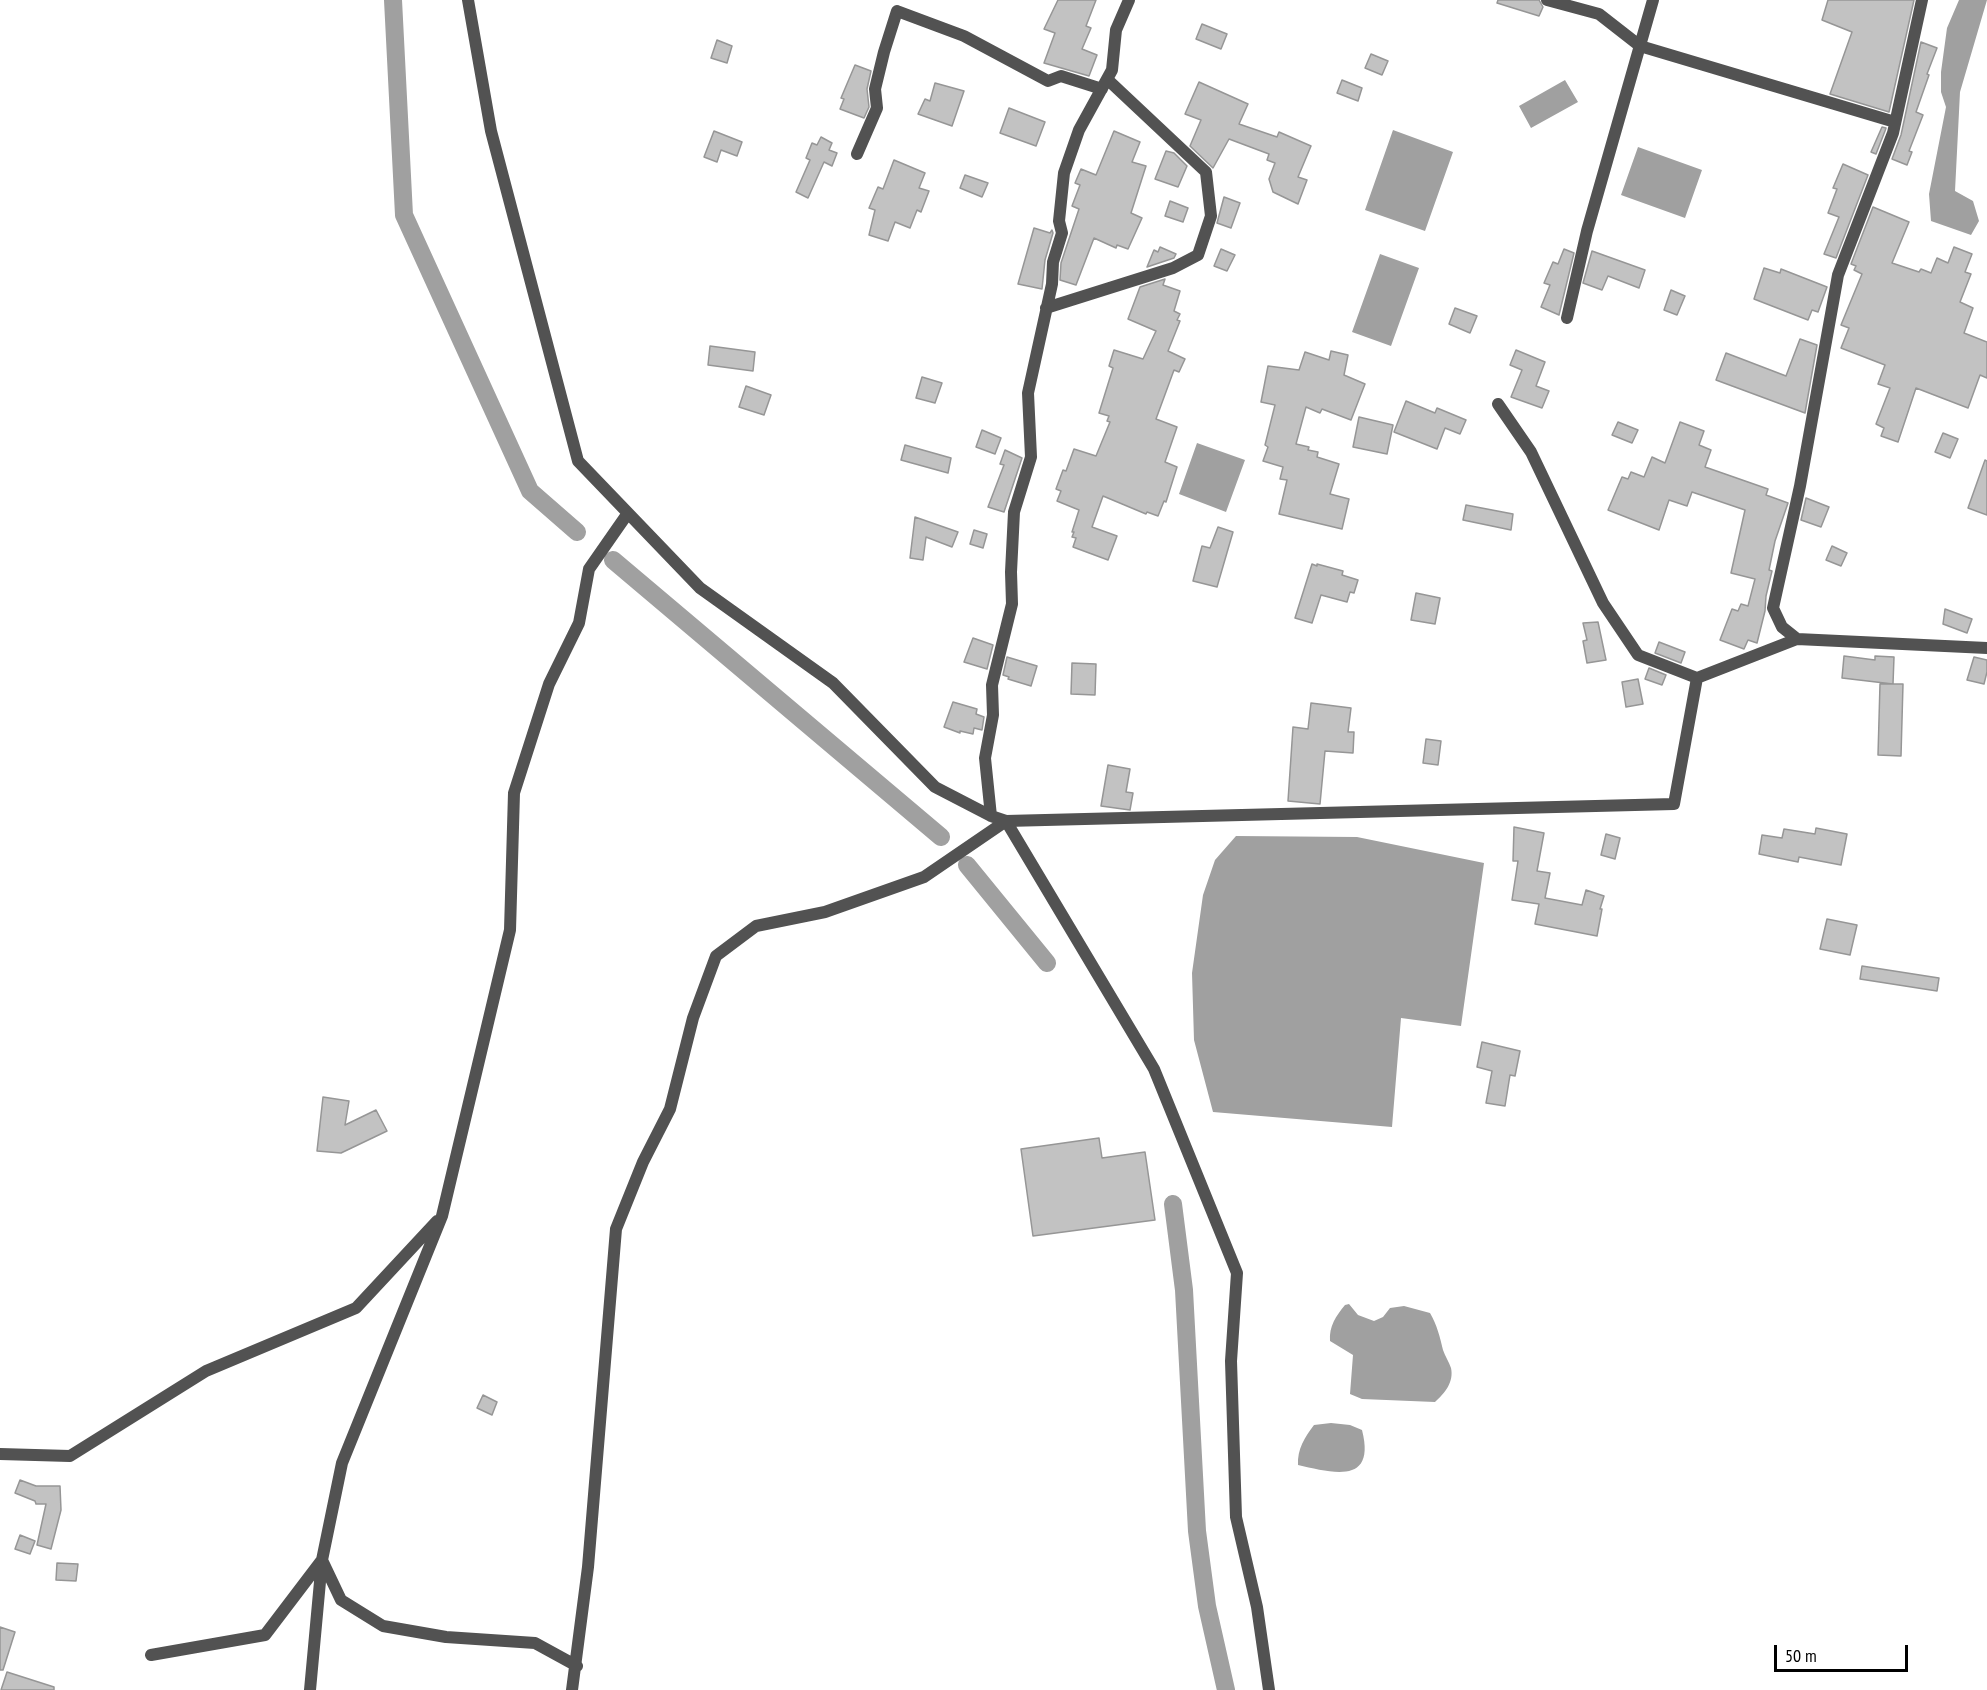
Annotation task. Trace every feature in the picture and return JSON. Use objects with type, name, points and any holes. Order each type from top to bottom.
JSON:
[{"type":"street","points":[[468,0],[491,131],[578,461],[700,588],[833,682],[935,788],[1006,821],[1674,804],[1697,678]]},
{"type":"street","points":[[991,816],[985,758],[993,715],[992,685],[1012,604],[1014,512],[1031,457],[1028,393],[1052,284],[1053,262],[1062,233],[1059,221],[1064,173],[1079,130],[1112,70],[1116,30],[1129,0]]},
{"type":"street","points":[[1547,0],[1599,14],[1640,46],[1895,122]]},
{"type":"street","points":[[1567,318],[1587,231],[1653,0]]},
{"type":"street","points":[[1797,639],[1782,627],[1773,608],[1800,486],[1838,275],[1893,133],[1922,0]]},
{"type":"street","points":[[856,154],[877,108],[875,89],[897,11],[964,36],[1048,81],[1061,76],[1105,84],[1206,172],[1211,216],[1198,255],[1173,268],[1046,308]]},
{"type":"street","points":[[1498,404],[1531,452],[1604,603],[1638,656],[1697,678],[1797,639],[1987,648]]},
{"type":"street","points":[[310,1690],[322,1560],[342,1463],[442,1216],[510,930],[514,793],[549,684],[579,623],[589,569],[628,513]]},
{"type":"street","points":[[572,1690],[577,1666],[588,1567],[616,1229],[643,1162],[670,1108],[693,1018],[716,956],[756,926],[825,912],[924,878],[1006,821]]},
{"type":"street","points":[[1006,821],[1154,1070],[1237,1273],[1231,1361],[1236,1517],[1257,1607],[1269,1690]]},
{"type":"street","points":[[0,1454],[70,1456],[206,1371],[356,1308],[442,1216]]},
{"type":"street","points":[[322,1560],[341,1600],[383,1626],[447,1636],[536,1643],[577,1666]]},
{"type":"street","points":[[151,1655],[265,1635],[322,1560]]},
{"type":"shaded area","points":[[1959,0],[1987,0],[1960,92],[1955,191],[1973,201],[1979,221],[1971,235],[1931,221],[1929,194],[1946,107],[1941,92],[1941,72],[1947,28]]},
{"type":"shaded area","points":[[1565,80],[1578,102],[1531,128],[1519,106]]},
{"type":"shaded area","points":[[1393,130],[1453,152],[1425,231],[1365,210]]},
{"type":"shaded area","points":[[1638,147],[1702,170],[1685,218],[1621,195]]},
{"type":"shaded area","points":[[1380,254],[1419,268],[1391,346],[1352,332]]},
{"type":"shaded area","points":[[1197,443],[1245,460],[1226,512],[1179,494]]},
{"type":"shaded area","points":[[1236,836],[1357,837],[1484,863],[1461,1026],[1401,1018],[1392,1127],[1213,1112],[1194,1040],[1192,973],[1203,895],[1215,860]]},
{"type":"shaded area","points":[[1349,1304],[1358,1315],[1374,1321],[1383,1317],[1390,1308],[1404,1306],[1430,1313],[1452,1373],[1448,1387],[1435,1402],[1362,1399],[1350,1394],[1353,1355],[1330,1341],[1334,1322],[1345,1305]]},
{"type":"shaded area","points":[[1331,1423],[1350,1425],[1362,1430],[1365,1448],[1363,1460],[1357,1467],[1337,1472],[1298,1465],[1300,1448],[1314,1425]]},
{"type":"building","points":[[1058,0],[1096,0],[1086,26],[1091,28],[1082,49],[1097,55],[1089,76],[1044,63],[1055,33],[1044,29]]},
{"type":"building","points":[[1498,0],[1539,0],[1543,7],[1539,16],[1497,3]]},
{"type":"building","points":[[1828,0],[1914,0],[1889,112],[1830,94],[1852,32],[1822,20]]},
{"type":"building","points":[[1202,24],[1227,34],[1221,49],[1196,39]]},
{"type":"building","points":[[717,40],[732,46],[727,63],[711,58]]},
{"type":"building","points":[[1921,42],[1937,48],[1916,112],[1923,115],[1909,151],[1912,152],[1907,165],[1892,159],[1901,135]]},
{"type":"building","points":[[1371,54],[1388,61],[1382,75],[1365,68]]},
{"type":"building","points":[[855,65],[871,71],[867,89],[869,107],[864,118],[840,109],[844,99],[841,98]]},
{"type":"building","points":[[1342,80],[1362,88],[1358,101],[1337,93]]},
{"type":"building","points":[[1199,82],[1248,104],[1239,124],[1277,137],[1279,132],[1311,146],[1298,177],[1307,180],[1298,204],[1273,192],[1269,179],[1275,163],[1267,160],[1269,154],[1229,139],[1213,168],[1190,146],[1201,120],[1185,114]]},
{"type":"building","points":[[935,83],[964,91],[952,126],[918,114],[925,99],[930,101]]},
{"type":"building","points":[[1009,108],[1045,122],[1036,146],[1000,133]]},
{"type":"building","points":[[1882,127],[1886,128],[1876,154],[1871,152]]},
{"type":"building","points":[[714,131],[742,142],[737,156],[721,150],[717,162],[704,157]]},
{"type":"building","points":[[1114,131],[1140,142],[1132,162],[1146,166],[1131,213],[1142,218],[1128,249],[1117,245],[1116,248],[1094,238],[1076,285],[1060,280],[1061,263],[1079,209],[1072,206],[1080,185],[1075,183],[1081,169],[1096,175]]},
{"type":"building","points":[[821,137],[832,143],[829,150],[837,153],[832,166],[824,162],[808,198],[796,192],[810,160],[806,158],[812,143],[817,145]]},
{"type":"building","points":[[1166,151],[1174,153],[1187,166],[1178,187],[1155,179]]},
{"type":"building","points":[[894,160],[925,173],[919,188],[929,191],[921,212],[917,210],[910,228],[895,222],[888,241],[869,235],[875,210],[869,208],[878,187],[883,189]]},
{"type":"building","points":[[1843,164],[1868,175],[1836,258],[1824,254],[1839,217],[1828,213],[1837,189],[1833,188]]},
{"type":"building","points":[[965,175],[988,183],[982,197],[960,188]]},
{"type":"building","points":[[1224,197],[1240,203],[1231,228],[1217,223]]},
{"type":"building","points":[[1170,201],[1188,208],[1183,222],[1165,216]]},
{"type":"building","points":[[1873,207],[1909,222],[1892,263],[1919,272],[1921,269],[1931,273],[1937,258],[1948,263],[1954,247],[1972,254],[1965,272],[1971,274],[1960,302],[1973,308],[1964,333],[1987,342],[1987,378],[1980,375],[1968,408],[1916,388],[1898,442],[1881,436],[1884,428],[1876,424],[1890,388],[1878,384],[1885,365],[1841,348],[1849,328],[1841,325],[1862,274],[1854,270],[1856,266],[1851,264]]},
{"type":"building","points":[[1034,228],[1050,233],[1052,230],[1053,233],[1045,260],[1042,289],[1018,284]]},
{"type":"building","points":[[1160,247],[1176,254],[1174,258],[1147,267],[1154,250],[1158,252]]},
{"type":"building","points":[[1221,249],[1235,255],[1227,271],[1214,266]]},
{"type":"building","points":[[1564,249],[1574,253],[1559,315],[1541,307],[1550,285],[1544,283],[1553,262],[1558,264]]},
{"type":"building","points":[[1592,251],[1645,270],[1639,288],[1608,276],[1602,290],[1583,283]]},
{"type":"building","points":[[1764,268],[1780,273],[1781,269],[1827,287],[1818,312],[1812,310],[1808,320],[1754,299]]},
{"type":"building","points":[[1165,279],[1163,285],[1180,291],[1174,311],[1180,314],[1177,320],[1180,321],[1168,351],[1185,359],[1179,372],[1174,370],[1156,419],[1177,427],[1165,462],[1177,467],[1166,502],[1164,501],[1158,516],[1147,512],[1146,514],[1103,496],[1092,527],[1117,536],[1108,560],[1073,547],[1076,538],[1072,537],[1074,532],[1072,532],[1079,510],[1057,501],[1061,491],[1056,489],[1074,449],[1096,456],[1110,422],[1107,421],[1109,416],[1099,413],[1113,368],[1109,366],[1114,350],[1143,359],[1156,331],[1128,319],[1140,287]]},
{"type":"building","points":[[1671,290],[1685,296],[1677,315],[1664,310]]},
{"type":"building","points":[[1455,308],[1477,316],[1470,333],[1449,324]]},
{"type":"building","points":[[1800,339],[1817,345],[1805,413],[1716,380],[1726,353],[1786,376]]},
{"type":"building","points":[[710,346],[755,352],[753,371],[708,365]]},
{"type":"building","points":[[1516,350],[1545,362],[1536,386],[1549,391],[1542,408],[1511,397],[1522,370],[1510,365]]},
{"type":"building","points":[[1331,351],[1348,355],[1344,375],[1365,384],[1351,420],[1322,409],[1320,413],[1306,407],[1296,444],[1318,452],[1317,457],[1339,464],[1330,494],[1349,499],[1342,529],[1279,514],[1287,480],[1280,479],[1283,467],[1263,461],[1268,447],[1265,445],[1275,405],[1261,402],[1268,366],[1299,370],[1305,352],[1329,360]]},
{"type":"building","points":[[922,377],[942,383],[935,403],[916,398]]},
{"type":"building","points":[[746,386],[771,395],[764,415],[739,407]]},
{"type":"building","points":[[1406,401],[1435,413],[1437,408],[1466,420],[1460,434],[1445,428],[1437,449],[1394,432]]},
{"type":"building","points":[[1359,417],[1393,425],[1387,454],[1353,447]]},
{"type":"building","points":[[1618,422],[1638,430],[1632,443],[1612,435]]},
{"type":"building","points":[[1680,422],[1704,431],[1699,445],[1711,450],[1705,467],[1768,489],[1766,495],[1788,503],[1775,541],[1769,570],[1772,571],[1765,611],[1757,643],[1748,640],[1744,649],[1720,640],[1732,609],[1738,611],[1741,604],[1748,606],[1755,579],[1731,573],[1745,510],[1692,492],[1687,506],[1669,500],[1659,530],[1608,510],[1622,477],[1628,479],[1631,472],[1644,477],[1652,457],[1665,463]]},
{"type":"building","points":[[982,430],[1001,438],[995,454],[976,447]]},
{"type":"building","points":[[1943,433],[1958,439],[1950,458],[1935,452]]},
{"type":"building","points":[[905,445],[951,458],[948,473],[901,460]]},
{"type":"building","points":[[1005,450],[1022,458],[1004,512],[988,507],[1004,465],[1000,464]]},
{"type":"building","points":[[1985,460],[1987,461],[1987,515],[1968,508]]},
{"type":"building","points":[[1806,498],[1829,507],[1821,527],[1801,520]]},
{"type":"building","points":[[1466,505],[1513,514],[1511,530],[1463,520]]},
{"type":"building","points":[[915,517],[958,532],[952,547],[926,537],[923,560],[910,558]]},
{"type":"building","points":[[1218,527],[1233,532],[1217,587],[1193,581],[1202,546],[1210,548]]},
{"type":"building","points":[[974,530],[987,534],[983,548],[970,544]]},
{"type":"building","points":[[1832,546],[1847,553],[1841,566],[1826,560]]},
{"type":"building","points":[[1312,564],[1343,571],[1342,575],[1358,580],[1354,593],[1350,592],[1347,602],[1321,595],[1312,623],[1295,618]]},
{"type":"building","points":[[1416,593],[1440,598],[1435,624],[1411,620]]},
{"type":"building","points":[[1945,609],[1972,619],[1967,633],[1943,624]]},
{"type":"building","points":[[1598,622],[1606,660],[1587,663],[1583,641],[1587,640],[1583,623]]},
{"type":"building","points":[[973,638],[993,645],[987,669],[964,662]]},
{"type":"building","points":[[1659,642],[1685,652],[1681,663],[1655,653]]},
{"type":"building","points":[[1844,656],[1875,660],[1875,656],[1894,657],[1893,684],[1842,678]]},
{"type":"building","points":[[1007,657],[1037,666],[1031,686],[1008,679],[1009,677],[1003,675]]},
{"type":"building","points":[[1974,657],[1987,660],[1984,684],[1967,680]]},
{"type":"building","points":[[1072,663],[1096,664],[1095,695],[1071,694]]},
{"type":"building","points":[[1649,668],[1666,675],[1662,685],[1645,679]]},
{"type":"building","points":[[1638,679],[1643,704],[1626,707],[1622,682]]},
{"type":"building","points":[[1880,684],[1903,684],[1901,756],[1878,755]]},
{"type":"building","points":[[953,702],[977,709],[976,714],[984,717],[982,730],[974,728],[973,734],[960,731],[960,733],[944,727]]},
{"type":"building","points":[[1311,703],[1351,708],[1348,732],[1354,732],[1353,753],[1325,751],[1320,804],[1288,801],[1293,727],[1308,729]]},
{"type":"building","points":[[1426,739],[1441,741],[1438,765],[1423,763]]},
{"type":"building","points":[[1108,765],[1130,769],[1126,792],[1133,793],[1130,810],[1101,806]]},
{"type":"building","points":[[1514,827],[1544,833],[1537,871],[1550,873],[1545,898],[1582,905],[1586,890],[1604,896],[1597,936],[1535,924],[1539,904],[1512,900],[1518,861],[1513,861]]},
{"type":"building","points":[[1816,828],[1847,834],[1841,865],[1799,857],[1798,862],[1759,854],[1762,835],[1782,838],[1784,829],[1815,834]]},
{"type":"building","points":[[1606,834],[1620,838],[1615,859],[1601,855]]},
{"type":"building","points":[[1827,919],[1857,925],[1850,955],[1820,949]]},
{"type":"building","points":[[1862,966],[1939,978],[1937,991],[1860,979]]},
{"type":"building","points":[[1482,1042],[1520,1051],[1515,1076],[1510,1075],[1505,1106],[1486,1103],[1492,1071],[1477,1067]]},
{"type":"building","points":[[323,1097],[349,1101],[345,1125],[376,1110],[387,1131],[341,1153],[317,1151]]},
{"type":"building","points":[[1099,1138],[1102,1158],[1145,1152],[1155,1220],[1033,1236],[1021,1149]]},
{"type":"building","points":[[483,1395],[497,1402],[492,1415],[477,1408]]},
{"type":"building","points":[[20,1480],[36,1486],[60,1486],[61,1510],[51,1549],[37,1545],[46,1504],[36,1504],[35,1501],[15,1493]]},
{"type":"building","points":[[20,1535],[35,1541],[30,1554],[15,1549]]},
{"type":"building","points":[[57,1563],[78,1564],[76,1581],[56,1580]]},
{"type":"building","points":[[0,1627],[15,1632],[3,1670],[0,1670]]},
{"type":"building","points":[[7,1672],[54,1687],[54,1690],[1,1690]]},
{"type":"waterway","points":[[393,0],[404,215],[530,491],[577,532]]},
{"type":"waterway","points":[[613,560],[941,837]]},
{"type":"waterway","points":[[967,865],[1047,963]]},
{"type":"waterway","points":[[1173,1204],[1184,1290],[1197,1531],[1207,1606],[1226,1690]]}]
